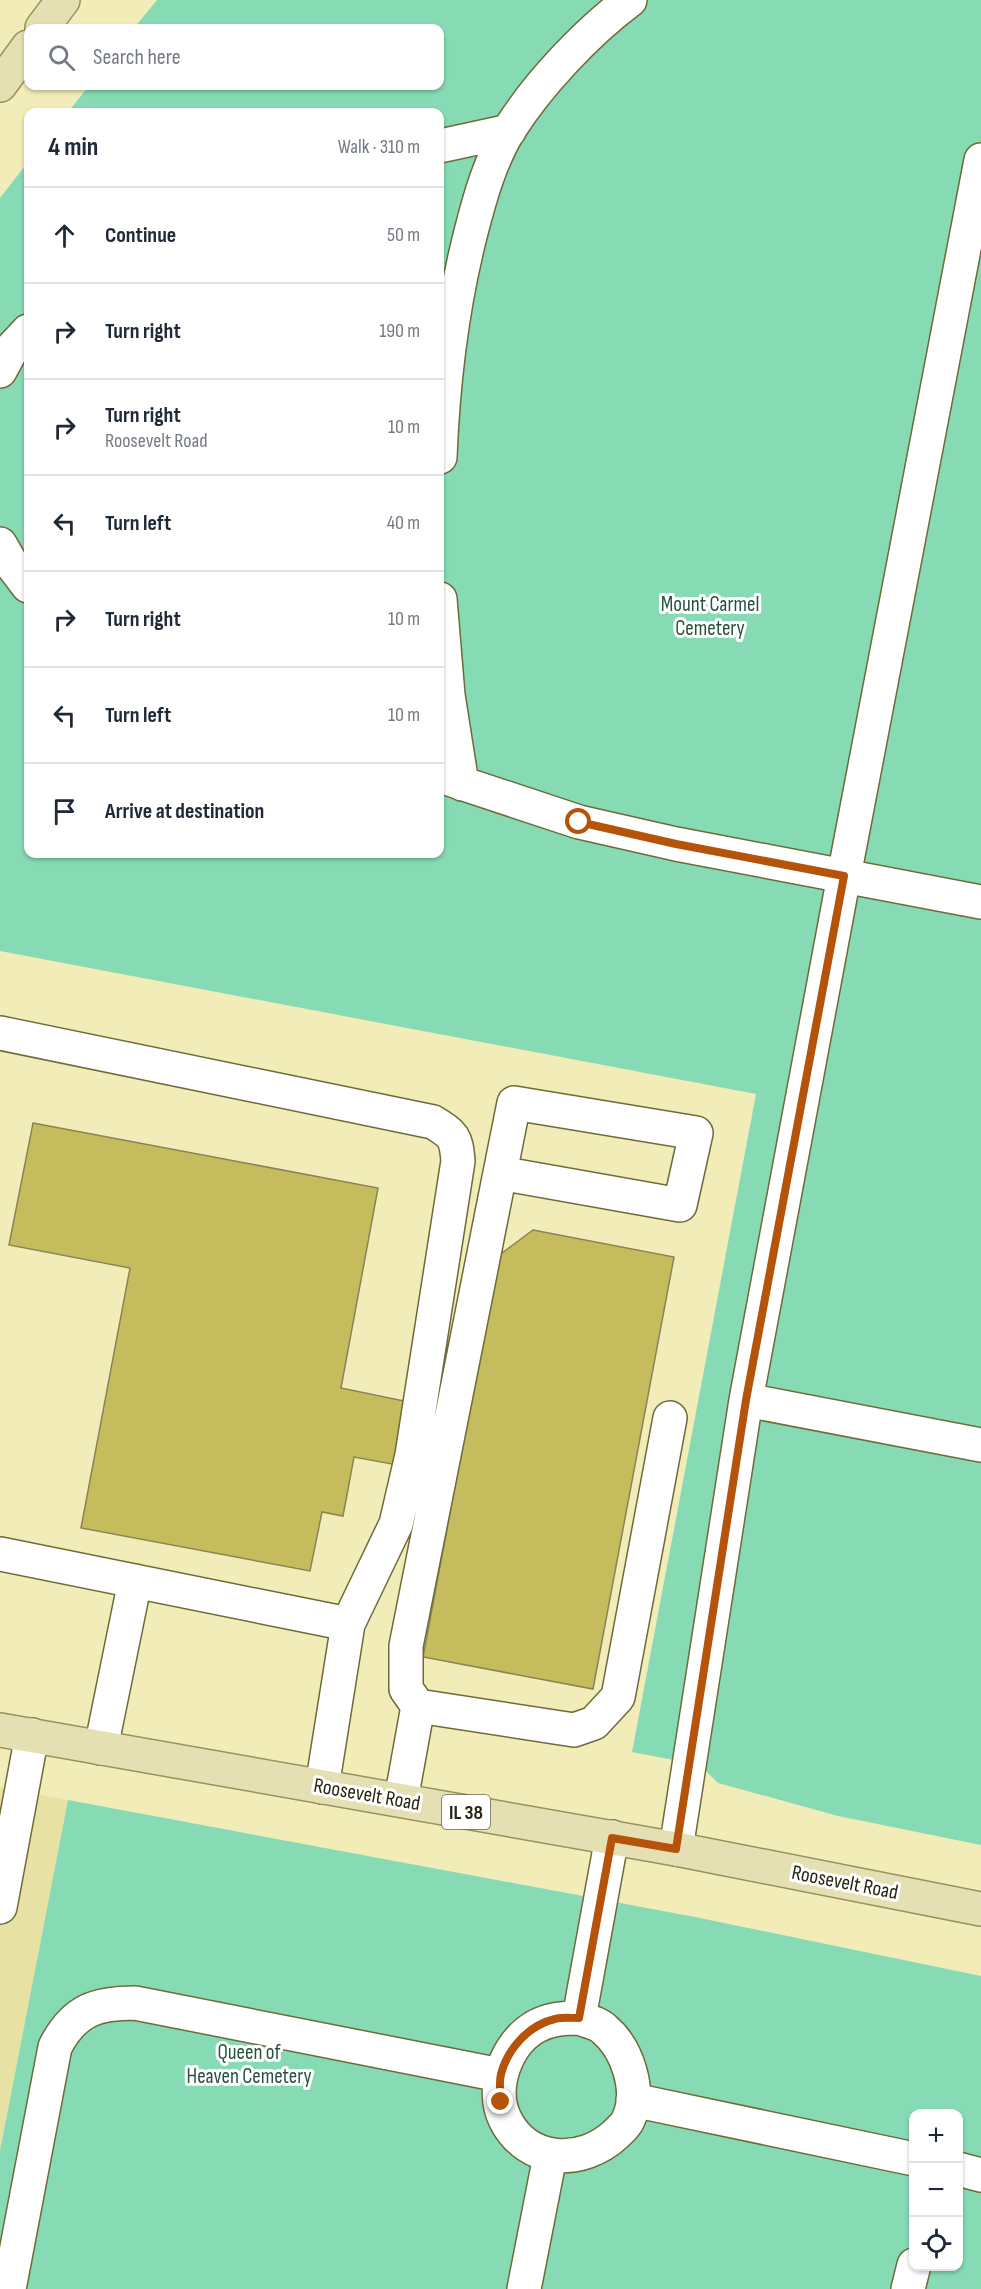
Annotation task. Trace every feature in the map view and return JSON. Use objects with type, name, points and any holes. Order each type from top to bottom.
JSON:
[{"type":"main road","points":[[45,24],[63,0]]},
{"type":"main road","points":[[0,85],[24,52]]},
{"type":"main road","name":"Roosevelt Road","points":[[0,1730],[676,1849],[981,1910]]},
{"type":"lane","points":[[444,381],[458,291],[483,187],[509,130],[578,45],[611,14],[630,0]]},
{"type":"lane","points":[[444,145],[509,130]]},
{"type":"lane","points":[[676,1849],[746,1400],[981,160]]},
{"type":"lane","points":[[0,371],[13,347],[24,335]]},
{"type":"lane","points":[[0,544],[24,581]]},
{"type":"lane","points":[[444,647],[451,780],[579,822],[676,844],[981,902]]},
{"type":"lane","points":[[2,1042],[433,1122],[446,1130],[456,1141],[458,1161],[412,1455],[396,1524],[348,1624],[322,1787]]},
{"type":"lane","points":[[401,1800],[418,1706],[406,1689],[406,1646],[500,1173],[514,1103],[696,1132],[680,1205],[500,1173]]},
{"type":"lane","points":[[746,1400],[981,1445]]},
{"type":"lane","points":[[418,1706],[574,1730],[594,1722],[618,1697],[670,1419]]},
{"type":"lane","points":[[0,1554],[348,1624]]},
{"type":"lane","points":[[101,1748],[135,1581]]},
{"type":"lane","points":[[0,1907],[32,1735]]},
{"type":"lane","points":[[579,2018],[612,1838]]},
{"type":"lane","points":[[9,2289],[55,2047],[65,2028],[79,2015],[95,2006],[135,2002],[500,2075]]},
{"type":"lane","points":[[579,2018],[602,2027],[616,2042],[625,2056],[632,2078],[633,2100],[628,2121],[615,2135],[595,2149],[573,2157],[550,2156],[530,2146],[514,2133],[504,2118],[500,2075],[517,2043],[534,2027],[556,2019],[579,2018]]},
{"type":"lane","points":[[633,2100],[909,2158]]},
{"type":"lane","points":[[524,2289],[550,2156]]},
{"type":"lane","points":[[963,2170],[981,2175]]},
{"type":"lane","points":[[908,2289],[912,2271]]},
{"type":"shaded area","points":[[0,1787],[68,1800],[0,2151]]},
{"type":"green space","name":"Mount Carmel Cemetery","points":[[157,0],[981,0],[981,1845],[838,1816],[718,1783],[700,1765],[632,1752],[756,1094],[0,951],[0,198],[24,167],[24,858],[444,858],[444,108],[71,108],[86,90],[444,90],[444,24],[137,24]]},
{"type":"green space","name":"Queen of Heaven Cemetery","points":[[68,1800],[690,1916],[981,1976],[981,2289],[0,2289],[0,2151]]},
{"type":"building","points":[[33,1123],[378,1188],[341,1388],[409,1402],[397,1465],[354,1457],[343,1516],[322,1512],[310,1571],[81,1528],[130,1268],[9,1245]]},
{"type":"building","points":[[533,1230],[674,1257],[593,1689],[423,1657],[498,1256]]},
{"type":"route","points":[[501,2102],[500,2075],[517,2043],[534,2027],[556,2019],[579,2018],[612,1838],[676,1849],[746,1400],[844,876],[676,844],[579,822]]}]
